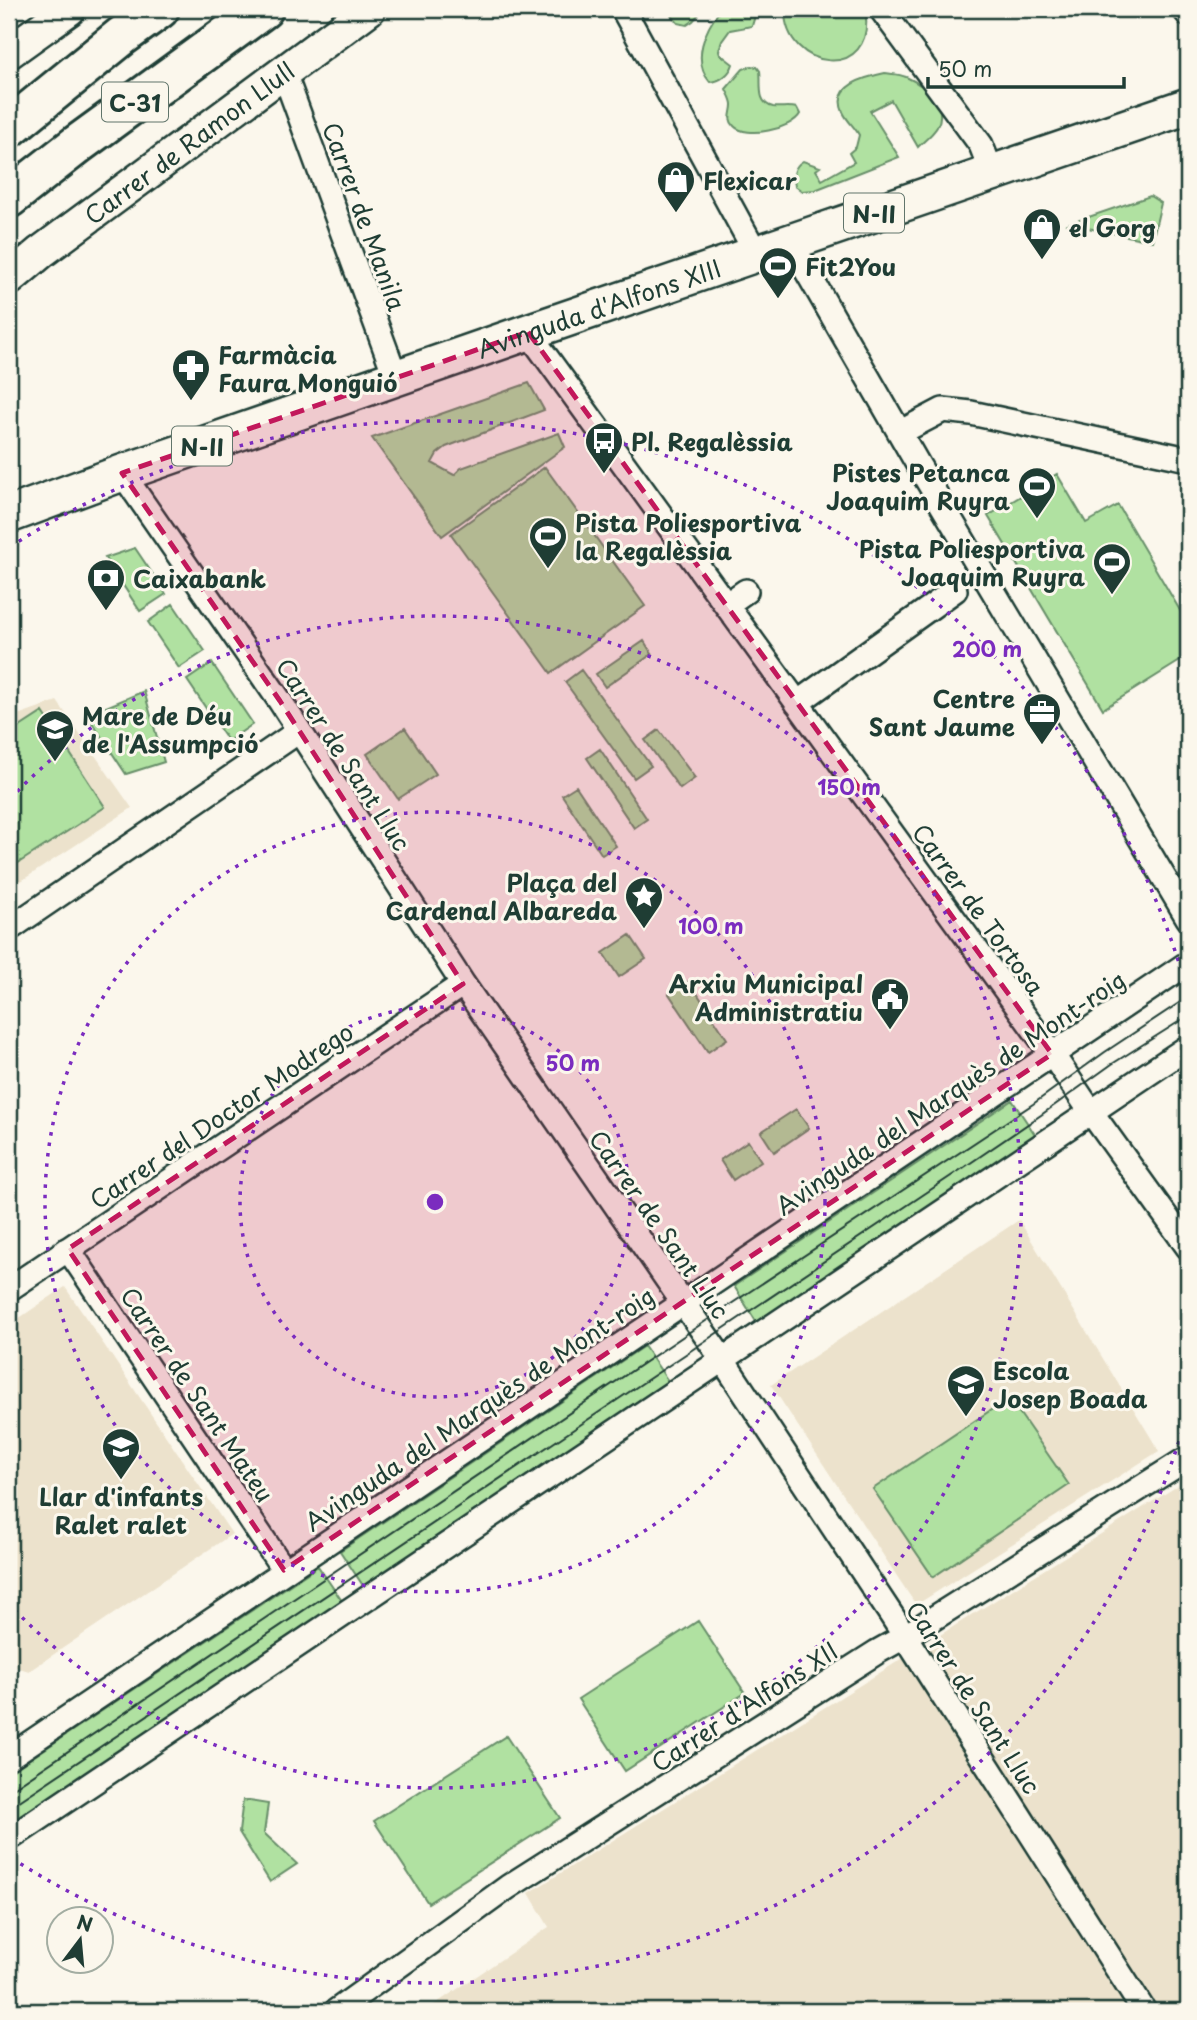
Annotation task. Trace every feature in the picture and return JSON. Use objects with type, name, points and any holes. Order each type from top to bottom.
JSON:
[{"type":"highway","name":"C-31","points":[[9,128],[159,9]]},
{"type":"highway","name":"C-31","points":[[9,198],[263,9]]},
{"type":"highway","points":[[9,101],[122,36]]},
{"type":"main road","name":"Avinguda d'Alfons XIII","points":[[9,515],[528,332],[1188,106]]},
{"type":"street","points":[[9,52],[69,9]]},
{"type":"street","name":"Carrer de Ramon Llull","points":[[9,279],[41,252],[369,9]]},
{"type":"street","points":[[623,9],[756,253]]},
{"type":"street","points":[[881,9],[981,145],[992,173]]},
{"type":"street","points":[[1184,9],[1188,15]]},
{"type":"street","name":"Carrer de Manila","points":[[284,73],[396,378]]},
{"type":"street","points":[[790,242],[929,483],[1188,918]]},
{"type":"street","name":"Carrer de Tortosa","points":[[528,332],[1052,1054],[1188,1247]]},
{"type":"street","points":[[901,432],[943,410],[957,411],[1188,459]]},
{"type":"street","name":"Carrer de Sant Lluc","points":[[122,473],[299,731],[463,984],[722,1359],[1144,2011]]},
{"type":"street","points":[[797,703],[954,590]]},
{"type":"street","points":[[726,605],[746,591]]},
{"type":"street","points":[[9,929],[299,731]]},
{"type":"street","name":"Avinguda del Marquès de Mont-roig","points":[[9,1756],[1188,963]]},
{"type":"street","name":"Carrer del Doctor Modrego","points":[[9,1289],[463,984]]},
{"type":"street","points":[[9,1839],[1188,1047]]},
{"type":"street","name":"Carrer de Sant Mateu","points":[[68,1249],[284,1570]]},
{"type":"street","name":"Carrer d'Alfons XII","points":[[336,2011],[508,1887],[1188,1458]]},
{"type":"highlighted area","points":[[528,332],[1052,1054],[284,1570],[68,1249],[463,984],[280,701],[122,473]]},
{"type":"shaded area","name":"Mare de Déu de l'Assumpció","points":[[57,701],[132,808],[9,889],[9,718]]},
{"type":"shaded area","name":"Escola Josep Boada","points":[[1019,1220],[1159,1451],[916,1605],[771,1385]]},
{"type":"shaded area","name":"Llar d'infants Ralet ralet","points":[[65,1287],[232,1534],[29,1671],[9,1665],[9,1325]]},
{"type":"shaded area","points":[[1179,1485],[1188,1500],[1188,2011],[425,2011],[549,1927],[529,1893]]},
{"type":"green space","points":[[666,9],[703,9],[687,25],[678,23]]},
{"type":"green space","points":[[721,9],[757,9],[752,26],[730,30],[722,41],[720,54],[733,64],[725,76],[710,82],[701,64],[702,45]]},
{"type":"green space","points":[[785,9],[865,9],[865,33],[858,49],[845,58],[829,60],[813,56],[798,46],[788,30]]},
{"type":"green space","points":[[751,66],[760,71],[764,102],[773,107],[797,108],[800,114],[795,119],[779,128],[758,132],[740,130],[734,126],[730,118],[732,103],[726,89],[743,69]]},
{"type":"green space","points":[[885,73],[906,77],[933,97],[940,111],[935,130],[918,147],[891,100],[870,111],[899,157],[815,190],[802,191],[795,186],[794,172],[803,161],[820,167],[816,170],[822,180],[854,162],[849,153],[856,147],[859,135],[843,112],[842,95],[852,84]]},
{"type":"green space","points":[[1150,196],[1161,203],[1152,241],[1068,224]]},
{"type":"green space","points":[[529,383],[544,410],[446,447],[437,454],[432,463],[454,475],[461,468],[559,433],[565,447],[442,536],[372,438]]},
{"type":"green space","name":"Pista Poliesportiva la Regalèssia","points":[[545,467],[645,606],[551,673],[451,534]]},
{"type":"green space","name":"Pista Poliesportiva Joaquim Ruyra","points":[[1057,474],[1086,523],[1118,505],[1188,624],[1188,656],[1103,709],[988,516]]},
{"type":"green space","points":[[135,548],[166,594],[140,611],[105,558]]},
{"type":"green space","points":[[173,604],[205,651],[179,668],[148,622]]},
{"type":"green space","points":[[644,641],[652,654],[605,687],[596,674]]},
{"type":"green space","points":[[212,663],[253,724],[228,741],[187,680]]},
{"type":"green space","points":[[581,670],[651,766],[634,778],[565,682]]},
{"type":"green space","points":[[144,691],[164,762],[126,774],[87,715]]},
{"type":"green space","name":"Mare de Déu de l'Assumpció","points":[[43,712],[105,807],[9,869],[9,734]]},
{"type":"green space","points":[[405,728],[436,774],[398,799],[367,754]]},
{"type":"green space","points":[[659,730],[695,778],[680,789],[645,740]]},
{"type":"green space","points":[[600,749],[647,819],[634,828],[587,758]]},
{"type":"green space","points":[[576,786],[616,846],[602,855],[562,795]]},
{"type":"green space","points":[[630,935],[646,959],[619,977],[603,953]]},
{"type":"green space","points":[[689,981],[727,1039],[708,1052],[669,994]]},
{"type":"green space","points":[[1012,1100],[1036,1136],[757,1323],[734,1286]]},
{"type":"green space","points":[[796,1109],[809,1128],[774,1152],[761,1132]]},
{"type":"green space","points":[[748,1141],[761,1161],[733,1180],[720,1160]]},
{"type":"green space","points":[[644,1346],[668,1381],[364,1587],[340,1551]]},
{"type":"green space","points":[[1009,1398],[1069,1485],[933,1577],[873,1489]]},
{"type":"green space","points":[[318,1566],[342,1601],[9,1826],[9,1773]]},
{"type":"green space","points":[[698,1621],[745,1693],[625,1771],[578,1699]]},
{"type":"green space","points":[[506,1736],[560,1818],[428,1903],[374,1821]]},
{"type":"green space","points":[[243,1800],[268,1804],[264,1833],[297,1864],[270,1882],[239,1832]]},
{"type":"tram line","points":[[9,1791],[731,1304],[1033,1104],[1188,997]]},
{"type":"tram line","points":[[9,1808],[966,1166],[1112,1064],[1188,1016]]},
{"type":"place","name":"Flexicar","points":[[676,214]]},
{"type":"place","name":"el Gorg","points":[[1042,261]]},
{"type":"place","name":"Fit2You","points":[[778,300]]},
{"type":"place","name":"Farmàcia Faura Monguió","points":[[191,402]]},
{"type":"place","name":"Pl. Regalèssia","points":[[604,475]]},
{"type":"place","name":"Pistes Petanca Joaquim Ruyra","points":[[1037,520]]},
{"type":"place","name":"Pista Poliesportiva la Regalèssia","points":[[548,570]]},
{"type":"place","name":"Pista Poliesportiva Joaquim Ruyra","points":[[1112,596]]},
{"type":"place","name":"Caixabank","points":[[106,612]]},
{"type":"place","name":"Centre Sant Jaume","points":[[1042,746]]},
{"type":"place","name":"Mare de Déu de l'Assumpció","points":[[55,763]]},
{"type":"place","name":"Plaça del Cardenal Albareda","points":[[644,930]]},
{"type":"place","name":"Arxiu Municipal Administratiu","points":[[890,1031]]},
{"type":"place","name":"Escola Josep Boada","points":[[966,1418]]},
{"type":"place","name":"Llar d'infants Ralet ralet","points":[[121,1481]]}]
